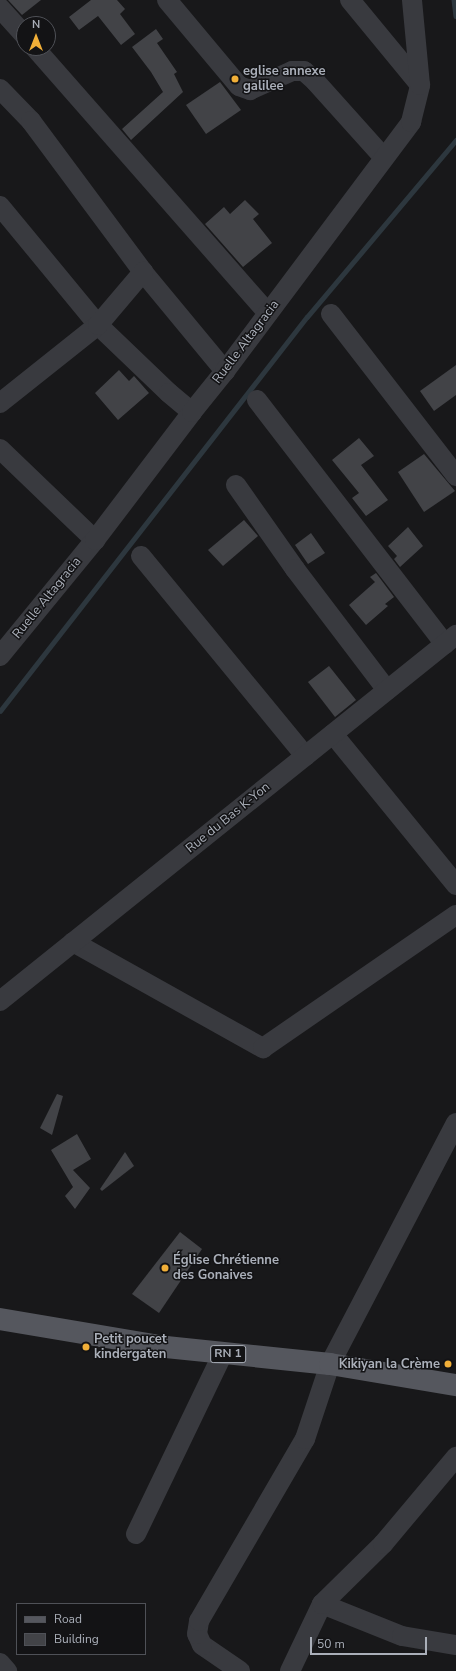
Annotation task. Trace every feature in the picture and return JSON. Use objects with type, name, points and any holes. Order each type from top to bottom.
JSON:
[{"type":"main road","name":"RN 1","points":[[0,1320],[166,1347],[330,1364],[456,1385]]},
{"type":"street","points":[[167,0],[240,86],[250,90],[292,71],[304,71],[315,81],[384,158]]},
{"type":"street","points":[[350,0],[420,84]]},
{"type":"street","name":"Ruelle Altagracia","points":[[0,656],[95,540],[225,371],[411,122],[420,84],[412,0]]},
{"type":"street","points":[[0,8],[16,26]]},
{"type":"street","points":[[42,56],[268,313]]},
{"type":"street","points":[[0,89],[31,121],[143,272],[225,371]]},
{"type":"street","points":[[0,206],[98,325],[169,393],[192,412]]},
{"type":"street","points":[[0,403],[98,325],[143,272]]},
{"type":"street","points":[[331,314],[456,476]]},
{"type":"street","points":[[257,400],[450,639]]},
{"type":"street","points":[[0,449],[95,540]]},
{"type":"street","points":[[236,485],[295,569],[387,690]]},
{"type":"street","points":[[141,556],[305,756]]},
{"type":"street","name":"Rue du Bas K-Yon","points":[[0,1000],[450,639]]},
{"type":"street","points":[[333,734],[456,885]]},
{"type":"street","points":[[73,942],[264,1048],[456,915]]},
{"type":"street","points":[[240,1671],[202,1645],[197,1634],[199,1621],[305,1439],[330,1364],[454,1130]]},
{"type":"street","points":[[136,1534],[223,1353]]},
{"type":"street","points":[[290,1671],[322,1604],[383,1544],[456,1457]]},
{"type":"street","points":[[322,1604],[402,1636],[456,1645]]},
{"type":"street","points":[[0,1663],[7,1671]]},
{"type":"building","points":[[8,0],[41,0],[22,15]]},
{"type":"building","points":[[91,0],[117,0],[125,9],[120,14],[135,34],[121,45],[98,16],[79,30],[69,17]]},
{"type":"building","points":[[156,29],[163,39],[157,43],[177,72],[174,74],[183,92],[131,140],[122,129],[163,92],[151,72],[132,47]]},
{"type":"building","points":[[220,82],[241,110],[206,134],[186,105]]},
{"type":"building","points":[[245,200],[259,214],[253,219],[272,243],[243,267],[205,224],[224,207],[230,214]]},
{"type":"building","points":[[456,365],[456,395],[434,411],[420,391]]},
{"type":"building","points":[[119,370],[129,381],[134,376],[149,393],[118,420],[95,393]]},
{"type":"building","points":[[359,438],[374,456],[361,465],[388,500],[366,516],[352,498],[359,493],[332,460]]},
{"type":"building","points":[[424,454],[455,491],[424,512],[398,472]]},
{"type":"building","points":[[244,520],[258,536],[223,566],[208,550]]},
{"type":"building","points":[[408,527],[423,546],[400,567],[394,559],[397,556],[388,546]]},
{"type":"building","points":[[311,533],[325,553],[308,564],[295,545]]},
{"type":"building","points":[[376,573],[394,597],[385,604],[388,606],[366,625],[349,605],[375,582],[370,577]]},
{"type":"building","points":[[329,666],[356,700],[335,717],[308,682]]},
{"type":"building","points":[[57,1094],[63,1096],[52,1135],[40,1128]]},
{"type":"building","points":[[77,1134],[91,1159],[73,1170],[90,1188],[75,1209],[65,1196],[73,1187],[51,1150]]},
{"type":"building","points":[[125,1152],[134,1166],[102,1191],[100,1189]]},
{"type":"building","points":[[180,1232],[202,1249],[159,1313],[132,1294]]},
{"type":"waterway","points":[[454,0],[456,16]]},
{"type":"waterway","points":[[0,711],[307,317],[456,140]]},
{"type":"place","name":"eglise annexe galilee","points":[[235,79]]},
{"type":"place","name":"Église Chrétienne des Gonaives","points":[[165,1268]]},
{"type":"place","name":"Petit poucet kindergaten","points":[[86,1347]]},
{"type":"place","name":"Kikiyan la Crème","points":[[448,1364]]}]
